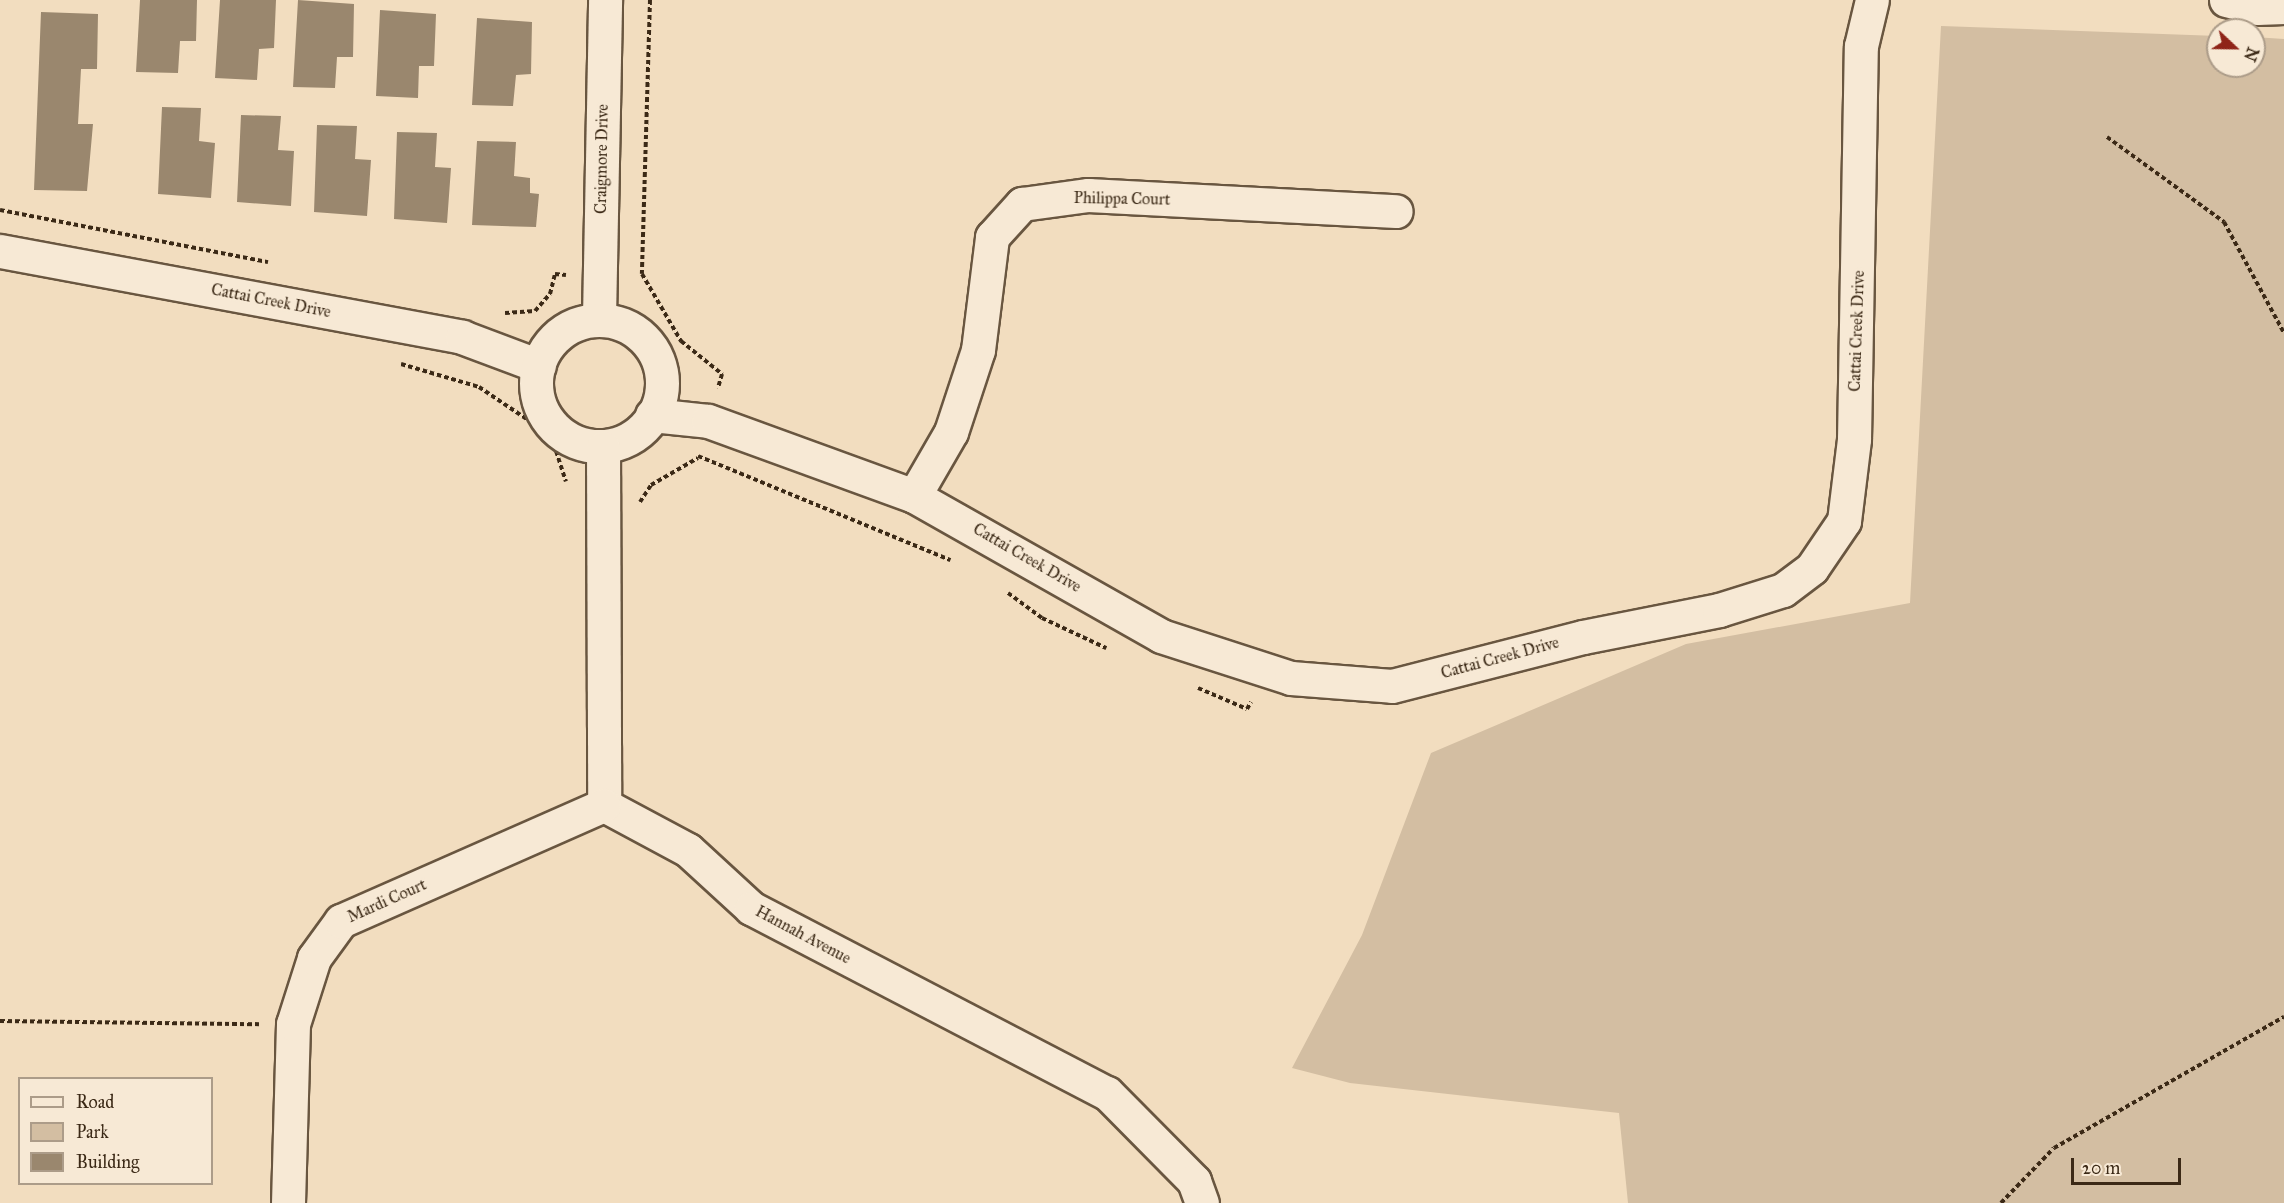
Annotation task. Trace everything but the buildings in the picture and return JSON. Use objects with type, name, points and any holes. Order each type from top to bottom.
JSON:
[{"type":"street","name":"Craigmore Drive","points":[[599,318],[605,0]]},
{"type":"street","name":"Cattai Creek Drive","points":[[652,415],[708,421],[914,495],[1161,636],[1291,678],[1392,686],[1583,636],[1719,610],[1783,590],[1812,568],[1844,521],[1854,439],[1861,46],[1872,0]]},
{"type":"street","points":[[2226,0],[2257,8],[2284,7]]},
{"type":"street","name":"Philippa Court","points":[[914,495],[951,432],[978,350],[992,237],[1022,204],[1088,195],[1396,211]]},
{"type":"street","name":"Cattai Creek Drive","points":[[0,251],[462,338],[538,366]]},
{"type":"street","points":[[599,318],[628,327],[656,356],[661,386],[652,415],[629,438],[603,448],[570,439],[553,427],[536,391],[538,366],[555,337],[571,326],[599,318]]},
{"type":"street","points":[[603,448],[604,805]]},
{"type":"street","name":"Mardi Court","points":[[288,1203],[293,1024],[314,958],[341,921],[604,805]]},
{"type":"street","name":"Hannah Avenue","points":[[604,805],[688,850],[750,908],[1107,1093],[1194,1181],[1202,1203]]},
{"type":"path","points":[[2107,137],[2224,222],[2284,333]]},
{"type":"path","points":[[0,210],[273,263]]},
{"type":"path","points":[[491,311],[535,311],[550,294],[555,274],[600,276],[642,274]]},
{"type":"path","points":[[391,361],[479,387],[531,422],[556,451],[569,490]]},
{"type":"path","points":[[638,505],[651,485],[698,458]]},
{"type":"path","points":[[2001,1203],[2054,1148],[2284,1017]]},
{"type":"path","points":[[0,1021],[293,1024]]},
{"type":"green space","points":[[1941,26],[2206,36],[2206,78],[2266,78],[2266,38],[2284,39],[2284,1203],[1628,1203],[1619,1113],[1350,1083],[1292,1068],[1362,935],[1431,753],[1686,644],[1910,603]]}]
